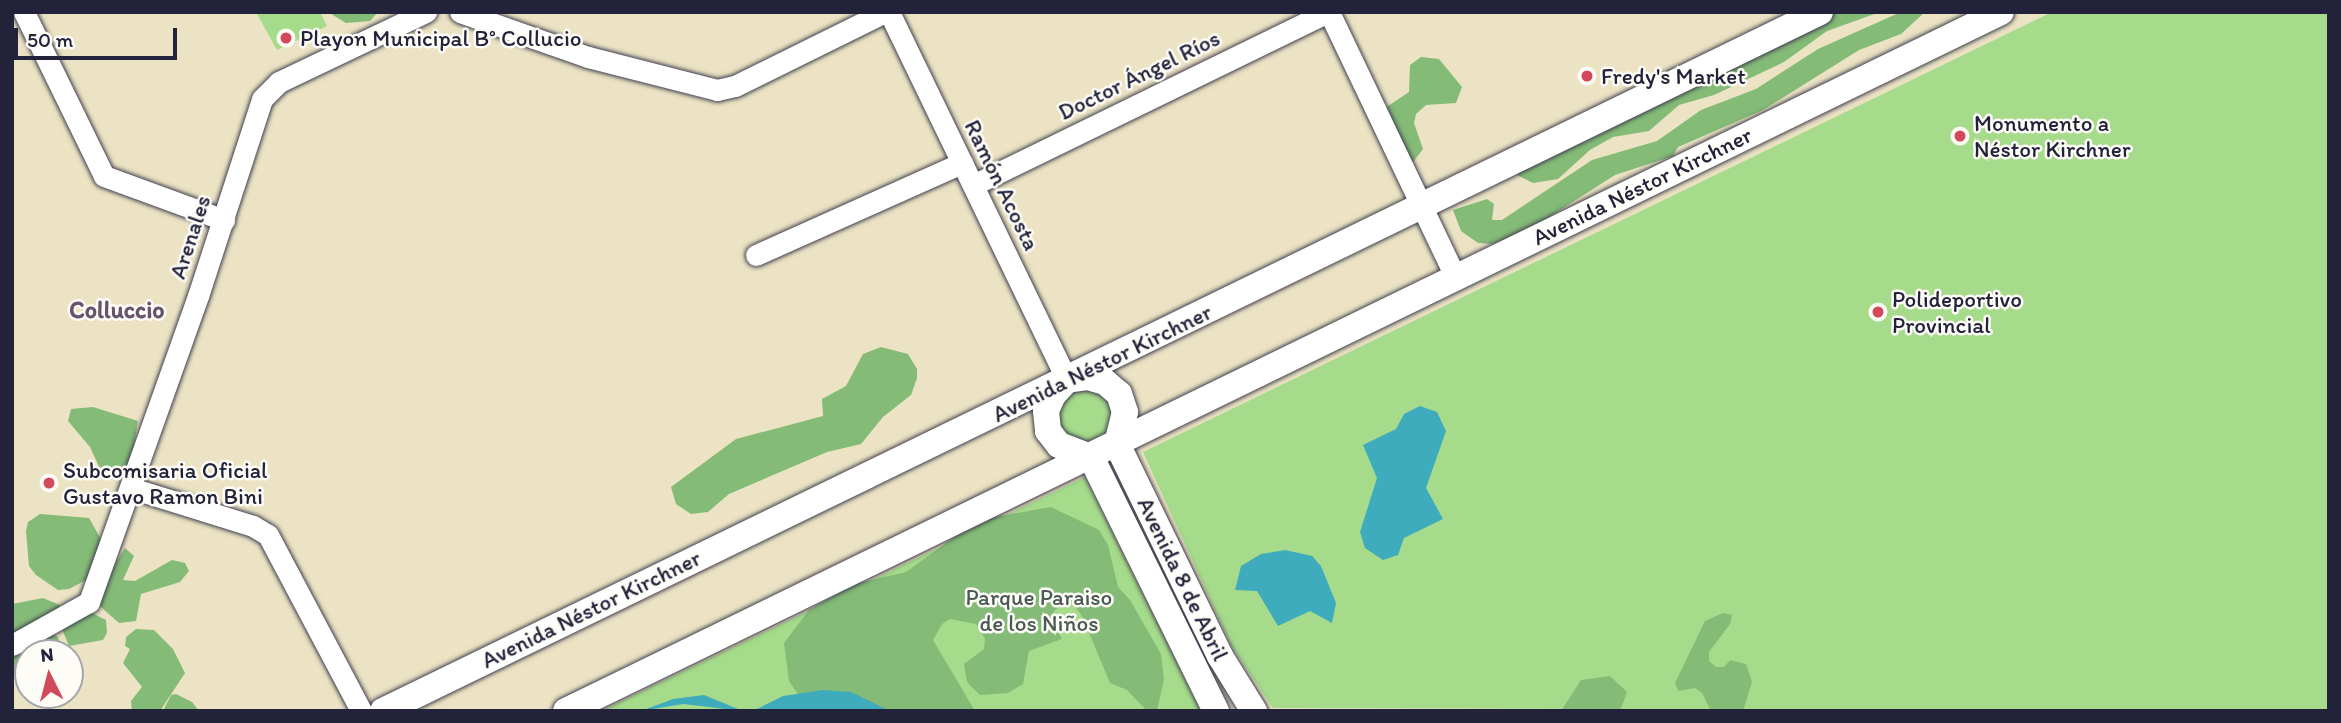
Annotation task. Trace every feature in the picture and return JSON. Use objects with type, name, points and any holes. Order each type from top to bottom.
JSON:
[{"type":"main road","name":"Avenida Néstor Kirchner","points":[[383,711],[1820,12]]},
{"type":"main road","name":"Avenida Néstor Kirchner","points":[[566,711],[1091,457],[1972,19],[2001,12]]},
{"type":"main road","points":[[1091,457],[1059,445],[1048,431],[1046,411],[1053,395],[1067,380],[1088,377],[1105,382],[1119,394],[1125,428],[1117,444]]},
{"type":"main road","name":"Avenida 8 de Abril","points":[[1117,444],[1220,656],[1254,711]]},
{"type":"main road","name":"Avenida 8 de Abril","points":[[1091,457],[1216,711]]},
{"type":"street","points":[[24,12],[104,176],[224,220]]},
{"type":"street","name":"Arenales","points":[[12,645],[89,602],[224,220],[262,99],[279,82],[426,12]]},
{"type":"street","points":[[460,12],[588,57],[717,90],[735,86],[887,12]]},
{"type":"street","name":"Ramón Acosta","points":[[887,12],[1067,380]]},
{"type":"street","points":[[1328,12],[1455,276]]},
{"type":"street","name":"Doctor Ángel Ríos","points":[[972,185],[1328,12]]},
{"type":"street","points":[[756,255],[962,163]]},
{"type":"street","points":[[131,488],[253,526],[268,535],[361,711]]},
{"type":"green space","name":"Playon Municipal B° Collucio","points":[[256,12],[320,12],[327,26],[277,50]]},
{"type":"green space","points":[[328,12],[378,12],[370,21],[346,23]]},
{"type":"green space","points":[[1833,12],[1880,12],[1827,31],[1784,62],[1714,95],[1679,105],[1649,131],[1613,137],[1590,150],[1558,179],[1533,183],[1517,175],[1514,167]]},
{"type":"green space","points":[[1901,12],[1925,12],[1901,34],[1859,50],[1763,110],[1678,147],[1673,156],[1615,175],[1524,233],[1491,244],[1478,243],[1461,231],[1453,210],[1487,199],[1494,204],[1492,220],[1502,220],[1592,160],[1657,141],[1701,110],[1756,89],[1818,49]]},
{"type":"green space","name":"Polideportivo Provincial","points":[[2052,12],[2329,12],[2329,711],[1273,708],[1231,645],[1143,452]]},
{"type":"green space","points":[[1421,57],[1439,59],[1462,87],[1456,103],[1426,105],[1416,114],[1414,123],[1423,149],[1413,162],[1408,161],[1382,110],[1409,92],[1410,65]]},
{"type":"green space","points":[[881,347],[908,354],[917,369],[917,378],[911,395],[883,417],[861,444],[827,452],[729,494],[708,512],[691,514],[676,504],[671,487],[736,439],[823,416],[822,399],[846,386],[863,354]]},
{"type":"green space","points":[[1073,386],[1103,390],[1115,414],[1104,440],[1078,448],[1056,427],[1062,395]]},
{"type":"green space","points":[[93,407],[138,421],[131,464],[113,476],[103,475],[90,447],[68,421],[71,409]]},
{"type":"green space","name":"Parque Paraiso de los Niños","points":[[1085,477],[1201,711],[601,711]]},
{"type":"green space","name":"Parque Paraiso de los Niños","points":[[1051,507],[1099,530],[1108,545],[1118,587],[1130,600],[1161,654],[1164,679],[1157,711],[1146,710],[1127,690],[1110,683],[1082,616],[1071,601],[1062,603],[1050,616],[1062,639],[1029,651],[1023,684],[1008,693],[980,695],[967,682],[964,664],[984,649],[985,639],[976,624],[950,619],[942,624],[933,640],[975,711],[866,711],[802,700],[789,681],[784,643],[809,610],[854,584],[906,572],[964,530],[989,518]]},
{"type":"green space","points":[[40,514],[89,518],[110,555],[105,570],[69,589],[58,590],[36,575],[29,566],[26,531],[28,522]]},
{"type":"green space","points":[[125,548],[134,556],[123,580],[135,581],[172,560],[185,563],[189,571],[180,582],[141,594],[136,621],[119,623],[93,600]]},
{"type":"green space","points":[[43,598],[60,605],[58,614],[23,639],[14,639],[12,647],[12,604]]},
{"type":"green space","points":[[92,613],[106,620],[107,633],[103,640],[84,643],[84,639],[66,639],[62,629]]},
{"type":"green space","points":[[1723,613],[1732,615],[1730,624],[1709,652],[1709,661],[1716,667],[1724,667],[1730,660],[1746,664],[1752,682],[1743,711],[1711,711],[1702,693],[1695,688],[1678,691],[1675,683],[1705,621]]},
{"type":"green space","points":[[136,629],[154,630],[173,649],[185,673],[160,711],[132,711],[131,701],[142,687],[123,663],[130,649],[125,646],[126,637]]},
{"type":"green space","points":[[52,634],[58,639],[45,639]]},
{"type":"green space","points":[[14,650],[12,674],[12,651]]},
{"type":"green space","points":[[1610,676],[1627,692],[1620,711],[1561,711],[1581,680]]},
{"type":"green space","points":[[176,694],[192,702],[199,711],[163,711],[171,695]]},
{"type":"water","points":[[1420,406],[1437,412],[1446,431],[1426,488],[1443,519],[1404,538],[1398,555],[1383,560],[1365,548],[1360,532],[1377,478],[1363,445],[1396,429],[1404,414]]},
{"type":"water","points":[[1285,550],[1312,556],[1321,566],[1336,603],[1332,623],[1310,611],[1278,626],[1257,591],[1235,590],[1241,566],[1261,554]]},
{"type":"water","points":[[823,690],[851,692],[890,711],[753,711],[783,696]]},
{"type":"water","points":[[704,695],[743,711],[683,704],[641,711],[673,699]]},
{"type":"place","name":"Playon Municipal B° Collucio","points":[[286,38]]},
{"type":"place","name":"Fredy's Market","points":[[1587,76]]},
{"type":"place","name":"Monumento a Néstor Kirchner","points":[[1960,136]]},
{"type":"place","name":"Polideportivo Provincial","points":[[1878,312]]},
{"type":"place","name":"Subcomisaria Oficial Gustavo Ramon Bini","points":[[49,483]]},
{"type":"district","name":"Colluccio","points":[[117,310]]}]
